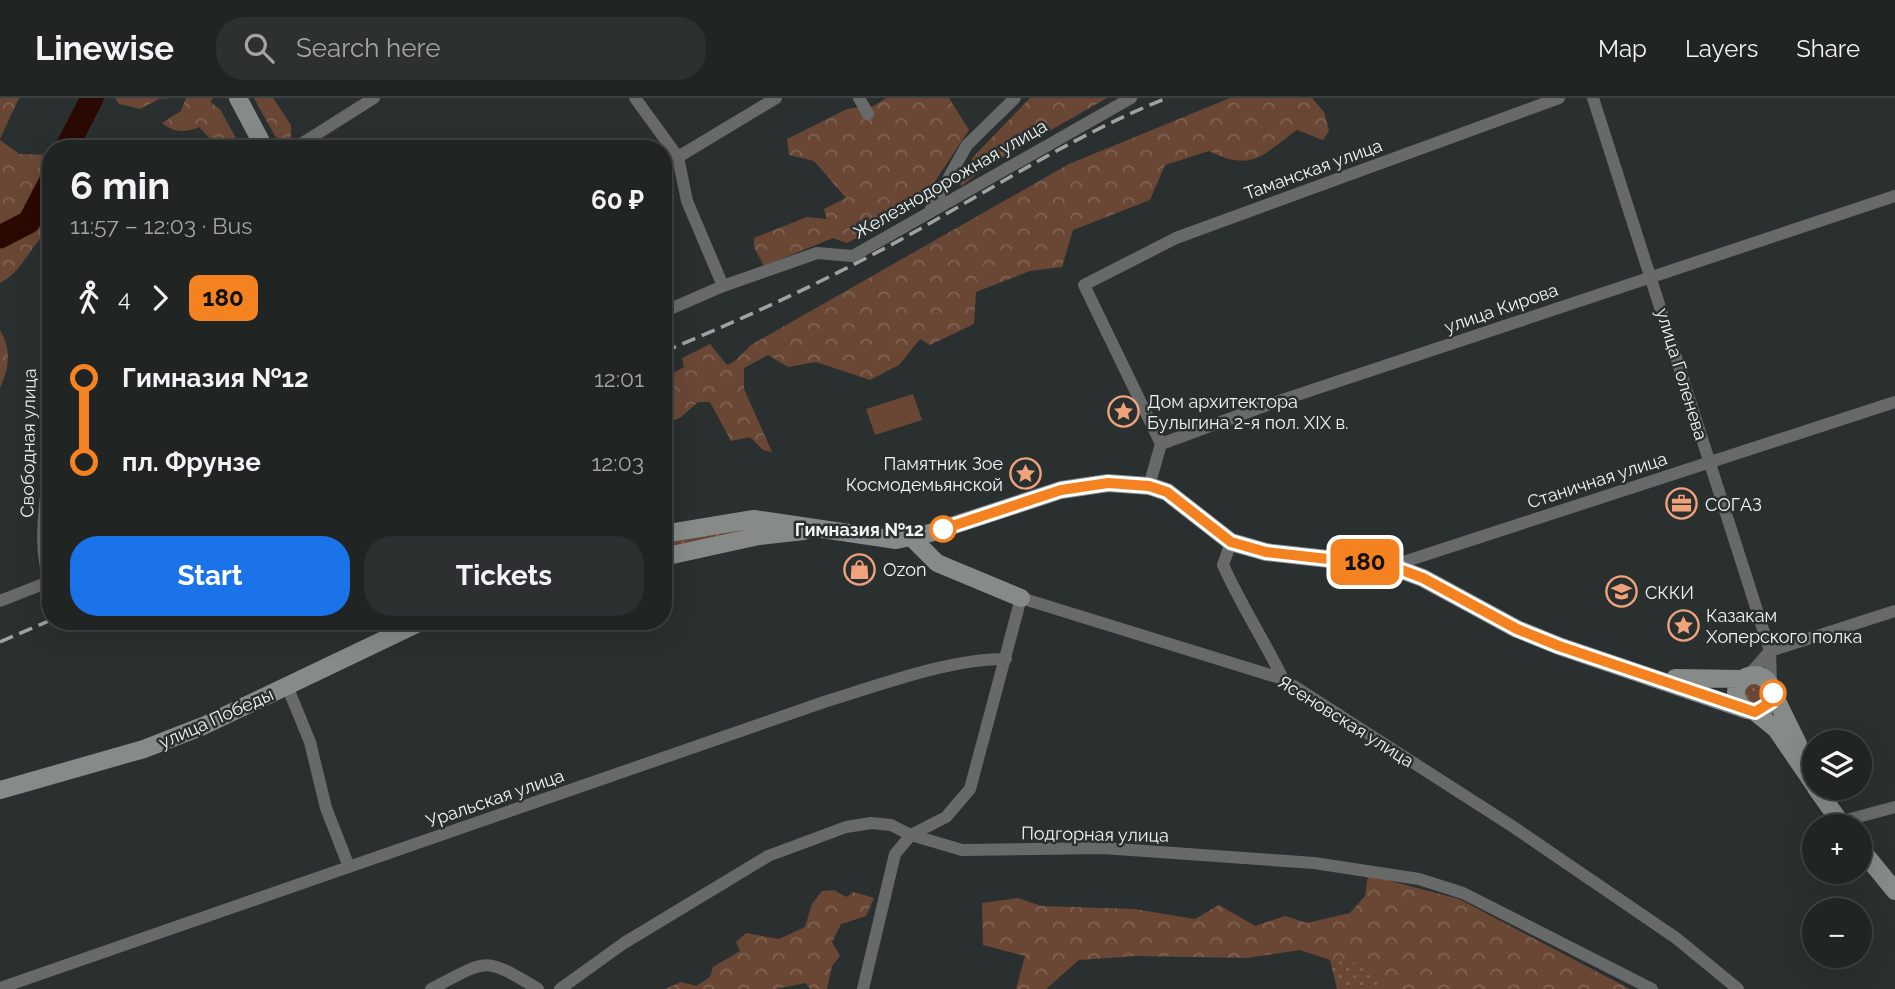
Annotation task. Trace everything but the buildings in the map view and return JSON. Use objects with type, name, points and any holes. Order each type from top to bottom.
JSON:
[{"type":"main road","points":[[238,98],[260,140]]},
{"type":"main road","points":[[672,533],[754,519],[875,538],[912,538],[1061,490],[1108,483],[1149,486],[1167,492],[1231,542],[1266,552],[1391,566],[1423,578],[1517,629],[1630,670],[1751,711],[1771,702],[1772,689],[1758,675],[1687,679],[1630,670]]},
{"type":"main road","points":[[672,555],[759,536],[825,529]]},
{"type":"main road","name":"Ясеновская улица","points":[[912,538],[937,563],[1021,598]]},
{"type":"main road","name":"улица Победы","points":[[0,790],[144,749],[405,630]]},
{"type":"main road","points":[[1745,677],[1736,696],[1776,729],[1802,766]]},
{"type":"main road","name":"улица Голенева","points":[[1772,689],[1802,751]]},
{"type":"main road","points":[[1872,863],[1895,891]]},
{"type":"street","points":[[307,140],[374,98]]},
{"type":"street","points":[[635,98],[666,140]]},
{"type":"street","points":[[678,157],[776,98]]},
{"type":"street","points":[[859,98],[868,114]]},
{"type":"street","points":[[930,211],[967,145],[1015,98]]},
{"type":"street","name":"Железнодорожная улица","points":[[672,308],[723,286],[817,253],[853,256],[930,211],[951,203],[1037,149],[1131,98]]},
{"type":"street","name":"Таманская улица","points":[[1161,444],[1084,285],[1176,238],[1559,98]]},
{"type":"street","name":"улица Голенева","points":[[1593,98],[1770,651],[1772,689]]},
{"type":"street","points":[[672,149],[678,157],[687,201],[723,286]]},
{"type":"street","name":"улица Кирова","points":[[1161,444],[1895,196]]},
{"type":"street","name":"Станичная улица","points":[[1391,566],[1895,402]]},
{"type":"street","points":[[1149,486],[1161,444]]},
{"type":"street","points":[[1231,542],[1223,565],[1242,608],[1267,646],[1283,680]]},
{"type":"street","points":[[0,601],[42,584]]},
{"type":"street","points":[[863,989],[892,860],[911,835],[946,817],[970,789],[1021,598]]},
{"type":"street","name":"Ясеновская улица","points":[[1021,598],[1283,680],[1516,828],[1676,938],[1738,989]]},
{"type":"street","points":[[1745,677],[1770,651],[1895,611]]},
{"type":"street","name":"Уральская улица","points":[[0,988],[824,702],[915,676],[988,659],[1006,659]]},
{"type":"street","points":[[287,686],[310,741],[326,808],[349,867]]},
{"type":"street","points":[[1858,814],[1895,807]]},
{"type":"street","name":"Подгорная улица","points":[[557,989],[624,943],[768,856],[846,827],[871,823],[891,825],[911,835],[962,850],[1103,848],[1314,863],[1419,879],[1463,893],[1652,989]]},
{"type":"street","points":[[431,989],[482,964],[500,966],[538,989]]},
{"type":"green space","points":[[0,98],[19,98],[0,139]]},
{"type":"green space","points":[[115,98],[173,98],[159,99],[140,109],[119,104]]},
{"type":"green space","points":[[186,98],[213,98],[210,102],[220,109],[237,140],[211,140],[199,127],[180,131],[162,123],[181,111]]},
{"type":"green space","points":[[254,98],[273,98],[291,125],[291,140],[280,140]]},
{"type":"green space","points":[[886,98],[949,98],[969,130],[930,189],[896,218],[847,243],[833,238],[764,266],[754,247],[754,238],[807,217],[827,219],[824,209],[846,198],[814,161],[789,155],[787,139],[847,109],[874,106]]},
{"type":"green space","points":[[1030,98],[1107,98],[981,170],[962,186],[957,181],[974,156]]},
{"type":"green space","points":[[1230,98],[1312,98],[1324,112],[1329,131],[1323,140],[1297,130],[1257,158],[1237,160],[1209,151],[1165,165],[1150,200],[1073,230],[1062,267],[1030,271],[976,292],[974,324],[930,345],[920,339],[899,365],[870,380],[816,362],[788,367],[768,355],[744,368],[744,389],[772,452],[763,450],[750,437],[731,441],[710,402],[698,402],[680,418],[672,420],[672,373],[684,367],[682,358],[710,344],[727,365],[735,361],[751,345],[1069,164]]},
{"type":"green space","points":[[0,140],[19,154],[42,155],[42,237],[15,272],[0,283]]},
{"type":"green space","points":[[0,330],[8,359],[0,388]]},
{"type":"green space","points":[[913,394],[922,420],[875,435],[866,409]]},
{"type":"green space","points":[[760,526],[761,529],[672,549],[672,540]]},
{"type":"green space","points":[[1754,679],[1763,683],[1767,692],[1763,701],[1754,705],[1745,701],[1741,692],[1745,683]]},
{"type":"green space","points":[[1368,875],[1459,899],[1630,989],[1380,989],[1379,980],[1364,964],[1330,960],[1300,950],[1247,958],[1137,956],[1079,960],[1046,989],[1016,989],[1025,956],[983,945],[982,903],[1018,898],[1041,906],[1134,909],[1195,919],[1219,905],[1255,926],[1285,916],[1307,923],[1350,913],[1365,896]]},
{"type":"green space","points":[[834,890],[846,897],[854,892],[874,898],[866,916],[841,924],[832,942],[840,956],[832,966],[827,989],[810,989],[806,983],[775,989],[665,989],[681,982],[696,986],[710,977],[713,967],[740,951],[736,942],[746,933],[779,939],[805,927],[812,904],[822,891]]},
{"type":"green space","points":[[1352,955],[1525,989],[1337,989],[1330,960]]},
{"type":"waterway","points":[[71,140],[92,98]]},
{"type":"waterway","points":[[0,237],[29,222],[42,197]]},
{"type":"railway","points":[[672,348],[824,279],[918,230],[1071,143],[1167,98]]},
{"type":"railway","points":[[0,642],[42,624]]},
{"type":"bus line","name":"180","points":[[943,529],[1061,490],[1108,483],[1149,486],[1167,492],[1231,542],[1266,552],[1391,566],[1423,578],[1517,629],[1559,646],[1755,712],[1771,702],[1773,693]]},
{"type":"place","name":"Дом архитектора Булыгина 2-я пол. XIX в.","points":[[1124,411]]},
{"type":"place","name":"Памятник Зое Космодемьянской","points":[[1026,473]]},
{"type":"place","name":"СОГАЗ","points":[[1682,504]]},
{"type":"place","name":"Гимназия №12","points":[[943,529]]},
{"type":"place","name":"Ozon","points":[[860,569]]},
{"type":"place","name":"СККИ","points":[[1622,592]]},
{"type":"place","name":"Казакам Хоперского полка","points":[[1683,625]]}]
